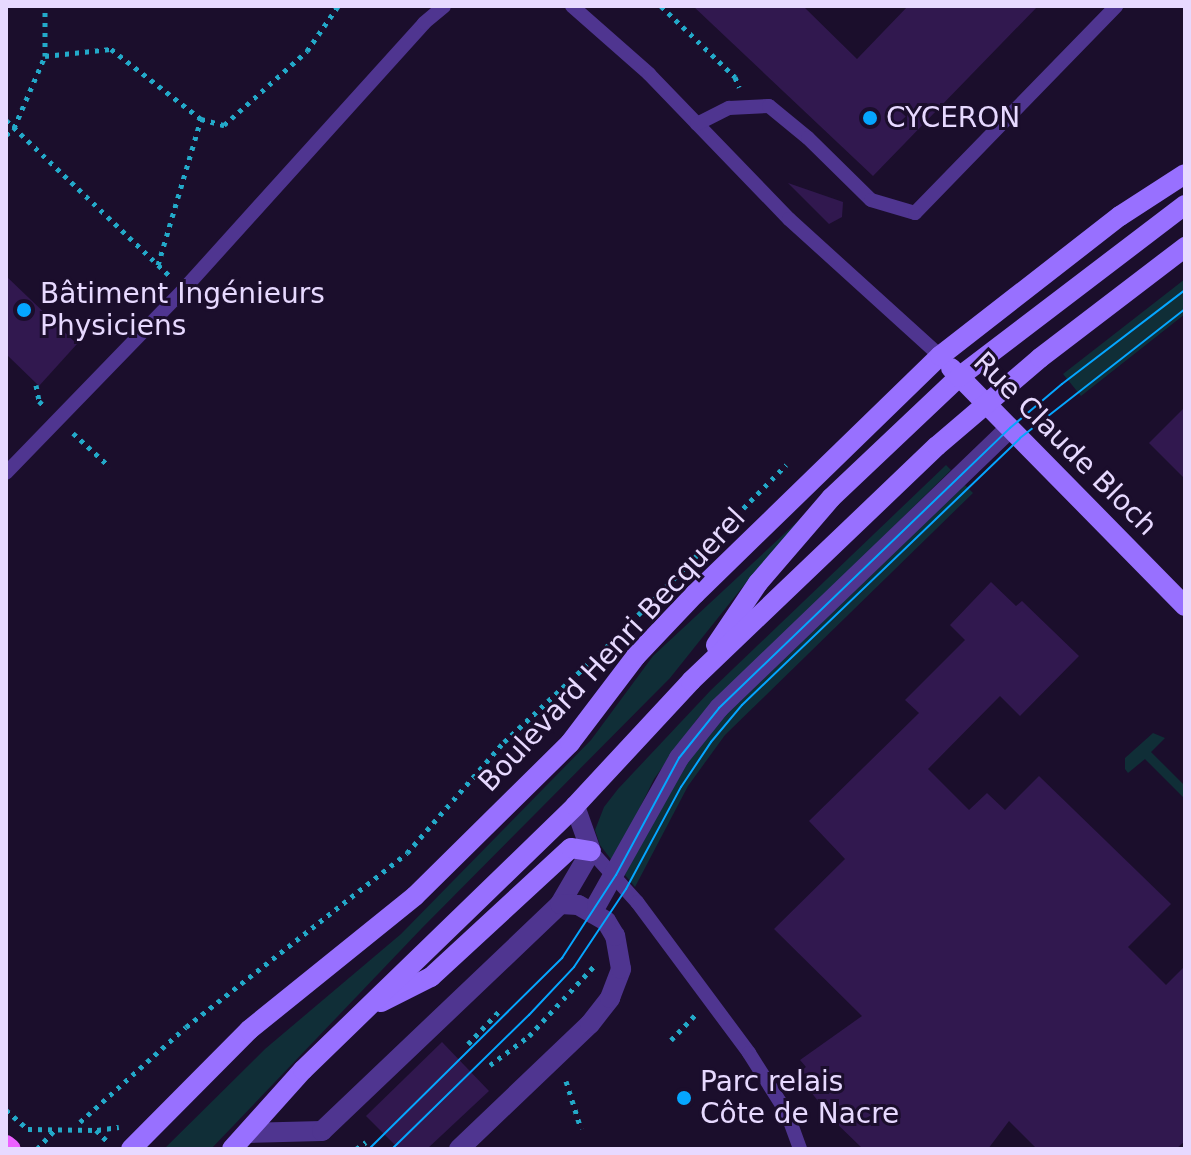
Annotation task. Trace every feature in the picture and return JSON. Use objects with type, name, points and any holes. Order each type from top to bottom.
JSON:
[{"type":"main road","name":"Boulevard Henri Becquerel","points":[[131,1149],[249,1030],[426,886],[570,743],[636,656],[695,594],[940,356],[1120,216],[1185,174]]},
{"type":"main road","points":[[691,681],[758,583],[822,509],[959,377],[1185,205]]},
{"type":"main road","points":[[232,1149],[363,1010],[575,806],[691,681],[937,446],[1185,247]]},
{"type":"main road","name":"Rue Claude Bloch","points":[[940,356],[1185,606]]},
{"type":"main road","points":[[363,1010],[431,977],[571,848],[591,851]]},
{"type":"main road","points":[[6,1145],[11,1149]]},
{"type":"street","points":[[592,913],[679,758],[719,708],[1010,428]]},
{"type":"street","points":[[247,1133],[322,1131],[560,904],[591,851],[575,806]]},
{"type":"street","points":[[459,1149],[590,1024],[610,998],[621,969],[615,936],[606,921],[578,905],[560,904]]},
{"type":"lane","points":[[6,473],[184,289],[424,23],[444,6]]},
{"type":"lane","points":[[572,6],[649,74],[789,219],[940,356]]},
{"type":"lane","points":[[697,124],[729,108],[769,106],[808,138],[871,200],[915,213],[1116,6]]},
{"type":"lane","points":[[591,851],[616,875],[749,1053],[787,1113],[800,1149]]},
{"type":"path","points":[[6,135],[14,128],[45,56],[45,6]]},
{"type":"path","points":[[45,56],[111,49],[201,119],[224,125],[307,51],[338,6]]},
{"type":"path","points":[[661,6],[735,77],[746,107]]},
{"type":"path","points":[[158,265],[201,119]]},
{"type":"path","points":[[6,120],[184,289]]},
{"type":"path","points":[[633,624],[658,592],[786,465]]},
{"type":"path","points":[[80,1122],[186,1027],[407,853],[504,742],[624,631]]},
{"type":"path","points":[[490,1065],[528,1035],[603,955]]},
{"type":"path","points":[[671,1040],[705,1004]]},
{"type":"path","points":[[468,1044],[502,1008]]},
{"type":"path","points":[[528,1035],[536,1043]]},
{"type":"path","points":[[564,1077],[581,1129]]},
{"type":"path","points":[[6,1110],[28,1129],[96,1130],[107,1141]]},
{"type":"path","points":[[37,1149],[56,1130]]},
{"type":"path","points":[[356,1149],[366,1142]]},
{"type":"shaded area","points":[[1185,279],[1185,314],[1081,396],[1063,374]]},
{"type":"shaded area","points":[[899,427],[757,569],[670,678],[423,927],[211,1149],[164,1149],[265,1049],[401,934],[591,740],[653,656]]},
{"type":"shaded area","points":[[946,465],[951,470],[698,718],[654,779],[613,862],[600,845],[595,830],[604,807],[618,789],[711,690]]},
{"type":"shaded area","points":[[963,483],[973,493],[725,735],[688,786],[635,887],[625,875],[649,825],[681,771],[725,715]]},
{"type":"shaded area","points":[[1153,733],[1165,738],[1151,752],[1185,786],[1185,799],[1145,759],[1128,773],[1125,769],[1125,758]]},
{"type":"building","name":"CYCERON","points":[[693,6],[803,6],[857,59],[908,6],[1038,6],[873,176]]},
{"type":"building","points":[[788,183],[843,202],[842,217],[829,224]]},
{"type":"building","name":"Bâtiment Ingénieurs Physiciens","points":[[6,276],[77,344],[39,386],[6,354]]},
{"type":"building","points":[[1185,407],[1185,479],[1149,443]]},
{"type":"building","points":[[991,582],[1016,606],[1022,601],[1079,656],[1020,716],[1000,696],[928,769],[969,810],[987,793],[1005,810],[1039,776],[1171,904],[1128,947],[1166,985],[1185,966],[1185,1141],[1176,1149],[1037,1149],[1009,1121],[988,1149],[863,1149],[832,1119],[797,1074],[806,1067],[800,1060],[862,1016],[774,929],[845,859],[809,821],[919,713],[905,700],[965,640],[950,625]]},
{"type":"building","points":[[442,1042],[489,1091],[427,1149],[399,1149],[366,1116]]},
{"type":"tram line","points":[[369,1149],[562,958],[616,875],[679,758],[719,708],[1010,428],[1185,290]]},
{"type":"tram line","points":[[392,1149],[574,967],[626,889],[681,787],[711,742],[742,705],[1020,438],[1185,309]]},
{"type":"place","name":"CYCERON","points":[[870,118]]},
{"type":"place","name":"Bâtiment Ingénieurs Physiciens","points":[[24,310]]},
{"type":"place","name":"Parc relais Côte de Nacre","points":[[684,1098]]}]
